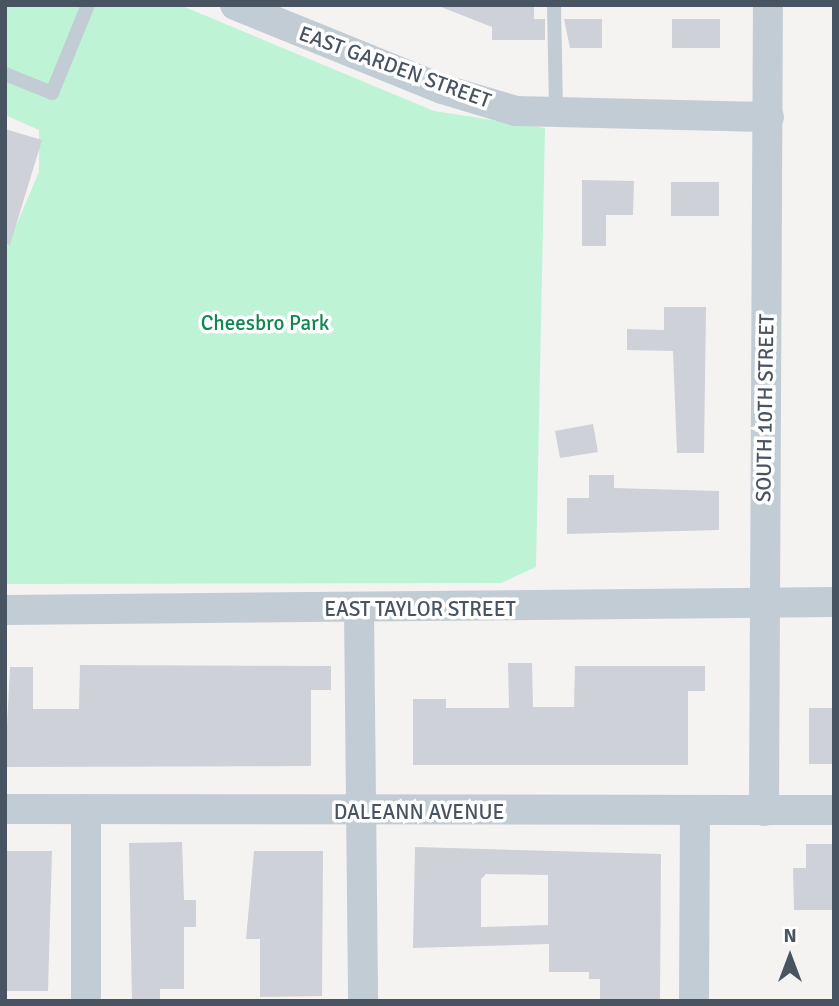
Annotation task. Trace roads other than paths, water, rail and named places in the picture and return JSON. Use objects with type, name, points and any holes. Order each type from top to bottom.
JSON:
[{"type":"street","name":"EAST GARDEN STREET","points":[[235,5],[443,89],[516,110],[556,114],[769,117]]},
{"type":"street","name":"SOUTH 10TH STREET","points":[[764,811],[768,5]]},
{"type":"street","name":"EAST TAYLOR STREET","points":[[5,610],[359,610],[834,602]]},
{"type":"street","points":[[359,610],[363,1001]]},
{"type":"street","name":"DALEANN AVENUE","points":[[5,809],[363,812],[834,810]]},
{"type":"street","points":[[86,809],[86,1001]]},
{"type":"street","points":[[694,1001],[695,812]]},
{"type":"lane","points":[[5,74],[52,93],[88,5]]},
{"type":"lane","points":[[554,5],[556,114]]},
{"type":"park label","name":"Cheesbro Park","points":[[265,323]]}]
